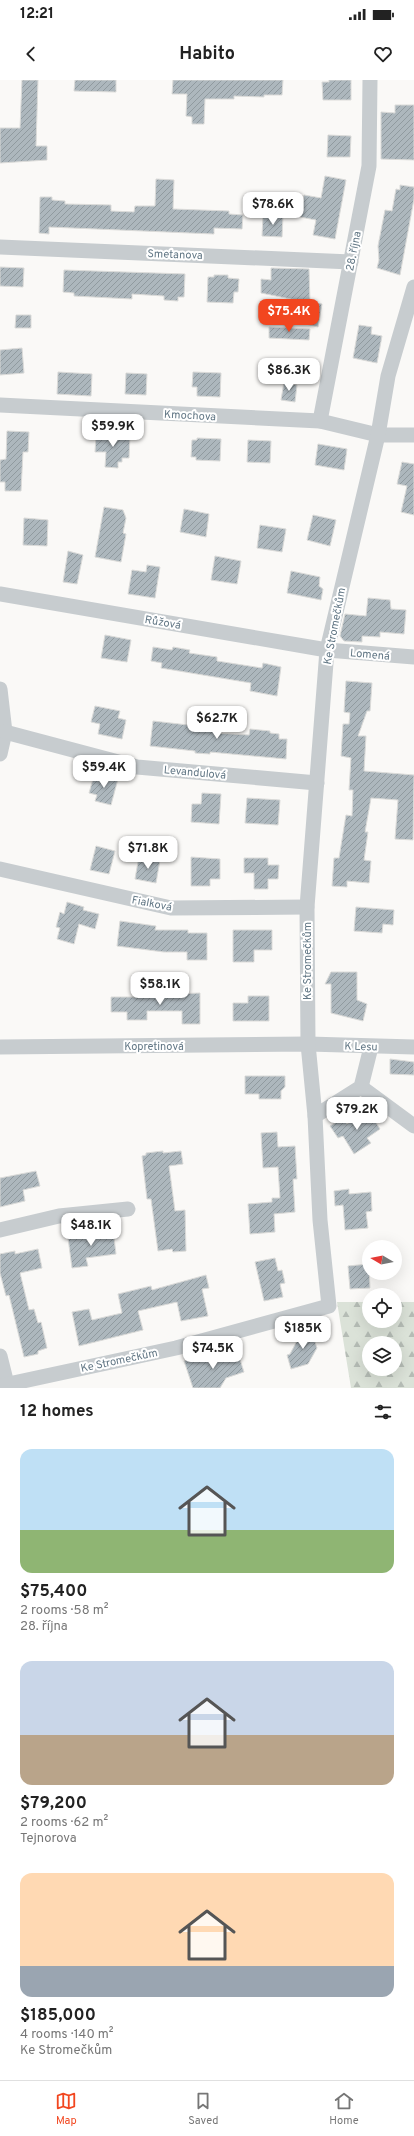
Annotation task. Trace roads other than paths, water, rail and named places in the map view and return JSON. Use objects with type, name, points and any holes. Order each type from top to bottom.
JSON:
[{"type":"street","name":"28. října","points":[[320,421],[369,166],[370,80]]},
{"type":"street","name":"Smetanova","points":[[0,247],[351,262]]},
{"type":"street","name":"Ke Stromečkům","points":[[5,1386],[176,1348],[329,1306],[320,1220],[315,1116],[308,1044],[307,907],[327,650],[378,435],[388,376],[414,287]]},
{"type":"street","name":"Kmochova","points":[[0,405],[320,421],[378,435],[414,435]]},
{"type":"street","name":"Růžová","points":[[0,594],[327,650]]},
{"type":"street","name":"Lomená","points":[[327,650],[414,657]]},
{"type":"street","points":[[0,689],[5,732],[0,754]]},
{"type":"street","name":"Levandulová","points":[[5,732],[138,767],[317,783]]},
{"type":"street","name":"Fialková","points":[[0,869],[171,908],[307,907]]},
{"type":"street","name":"K Lesu","points":[[308,1044],[371,1047],[414,1047]]},
{"type":"street","name":"Kopretinová","points":[[0,1047],[308,1044]]},
{"type":"street","points":[[315,1116],[361,1087],[371,1047]]},
{"type":"street","points":[[361,1087],[414,1126]]},
{"type":"street","points":[[0,1230],[59,1216],[128,1209]]},
{"type":"street","points":[[0,1356],[5,1386]]}]
